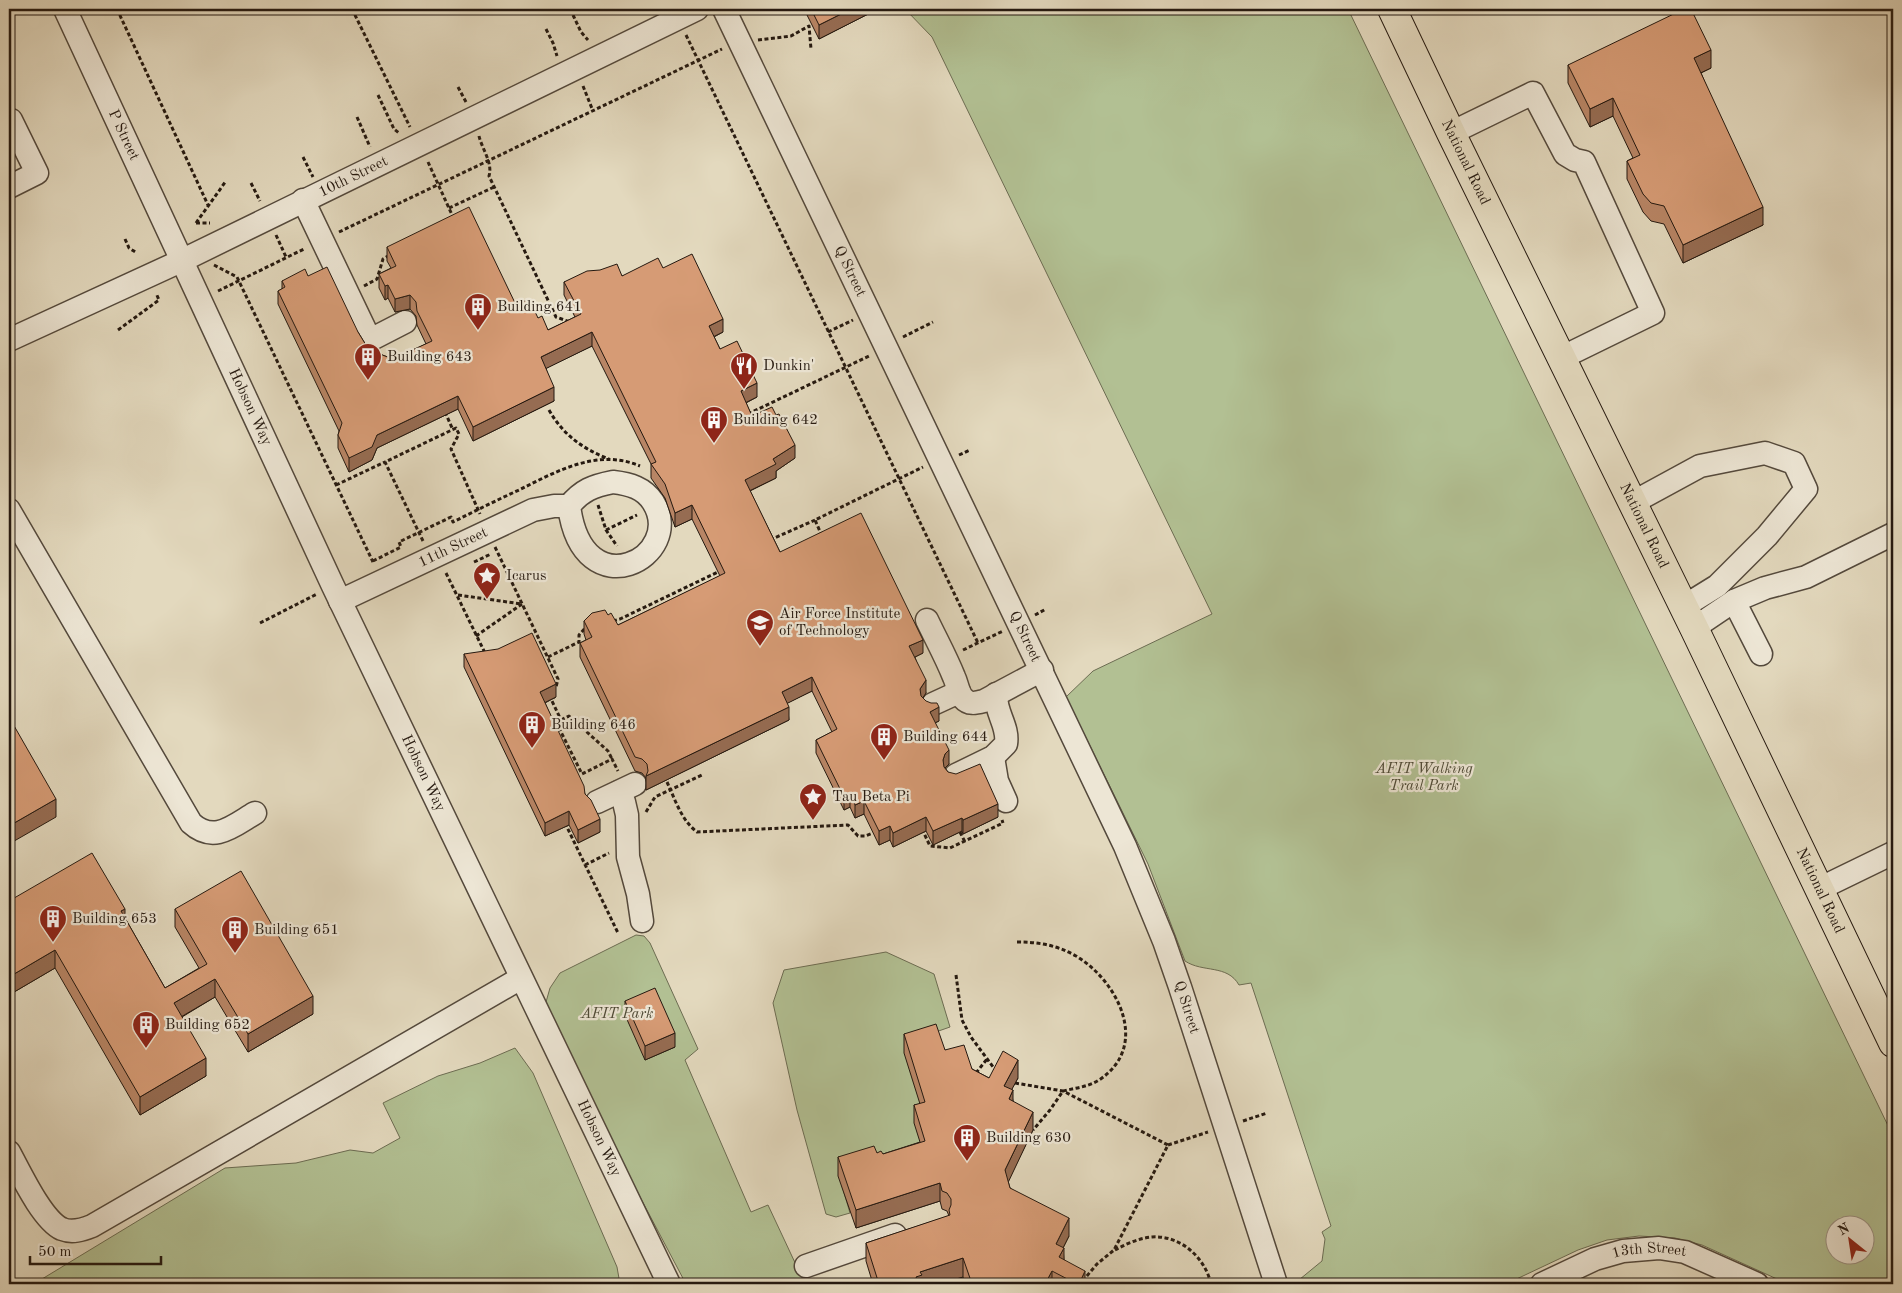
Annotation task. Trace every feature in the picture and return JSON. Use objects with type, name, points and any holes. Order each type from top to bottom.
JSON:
[{"type":"main road","name":"National Road","points":[[1392,9],[1893,1043]]},
{"type":"street","name":"P Street","points":[[65,9],[181,260]]},
{"type":"street","name":"Q Street","points":[[724,9],[1125,846],[1164,941],[1276,1284]]},
{"type":"street","name":"10th Street","points":[[9,340],[181,260],[687,13]]},
{"type":"street","points":[[1451,133],[1533,92],[1565,154],[1575,160],[1584,162],[1653,312],[1561,358]]},
{"type":"street","points":[[9,119],[37,173],[9,186]]},
{"type":"street","points":[[303,200],[370,340],[405,322]]},
{"type":"street","name":"Hobson Way","points":[[181,260],[332,596],[522,978],[669,1284]]},
{"type":"street","points":[[1632,503],[1700,466],[1765,453],[1794,463],[1806,489],[1767,536],[1688,617]]},
{"type":"street","points":[[613,482],[635,486],[650,497],[656,506],[660,525],[658,536],[648,552],[629,565],[609,566],[588,555],[580,546],[569,506],[583,491],[600,484],[613,482]]},
{"type":"street","name":"11th Street","points":[[332,596],[434,556],[533,510],[554,506],[569,506]]},
{"type":"street","points":[[9,510],[191,823],[204,832],[213,834],[230,828],[255,814]]},
{"type":"street","points":[[1688,617],[1765,588],[1806,577],[1893,534]]},
{"type":"street","points":[[1734,601],[1761,654]]},
{"type":"street","points":[[927,620],[962,698],[969,702],[984,701],[1042,670]]},
{"type":"street","points":[[933,704],[959,692]]},
{"type":"street","points":[[956,775],[993,757],[1004,748],[1007,738],[995,704],[996,694]]},
{"type":"street","points":[[993,757],[998,795]]},
{"type":"street","points":[[597,802],[627,788]]},
{"type":"street","points":[[627,788],[624,802],[628,829],[628,858],[638,894],[642,921]]},
{"type":"street","points":[[1819,889],[1893,853]]},
{"type":"street","points":[[9,1152],[43,1212],[51,1221],[62,1229],[82,1231],[522,978]]},
{"type":"street","points":[[806,1266],[912,1230]]},
{"type":"street","name":"13th Street","points":[[1542,1284],[1595,1259],[1623,1251],[1658,1248],[1685,1252],[1757,1284]]},
{"type":"path","points":[[117,9],[208,205]]},
{"type":"path","points":[[352,9],[456,223]]},
{"type":"path","points":[[687,13],[699,61],[978,643]]},
{"type":"path","points":[[199,300],[739,41],[790,36],[810,26],[811,49]]},
{"type":"path","points":[[574,68],[594,111]]},
{"type":"path","points":[[303,157],[313,178]]},
{"type":"path","points":[[488,162],[491,169],[489,176],[556,317],[577,324]]},
{"type":"path","points":[[196,223],[226,181]]},
{"type":"path","points":[[251,183],[260,202]]},
{"type":"path","points":[[449,208],[494,187]]},
{"type":"path","points":[[275,234],[286,257]]},
{"type":"path","points":[[125,239],[129,248],[137,253]]},
{"type":"path","points":[[363,286],[377,279],[383,259],[391,255]]},
{"type":"path","points":[[212,264],[237,277],[373,561]]},
{"type":"path","points":[[118,330],[159,300],[155,289],[161,289]]},
{"type":"path","points":[[828,332],[869,312]]},
{"type":"path","points":[[746,415],[933,322]]},
{"type":"path","points":[[442,407],[453,430]]},
{"type":"path","points":[[549,410],[562,429],[578,443],[612,460]]},
{"type":"path","points":[[336,485],[456,428],[459,434],[450,449],[558,678],[552,701],[561,720]]},
{"type":"path","points":[[768,541],[940,459],[951,459],[970,450]]},
{"type":"path","points":[[385,462],[434,556],[457,595],[485,654]]},
{"type":"path","points":[[601,500],[597,503],[606,530],[629,565]]},
{"type":"path","points":[[606,530],[656,506]]},
{"type":"path","points":[[815,520],[826,544]]},
{"type":"path","points":[[474,562],[488,555]]},
{"type":"path","points":[[611,621],[620,619],[722,570],[726,577]]},
{"type":"path","points":[[457,595],[522,604]]},
{"type":"path","points":[[260,623],[332,596]]},
{"type":"path","points":[[476,636],[522,604]]},
{"type":"path","points":[[548,657],[579,642],[579,635],[593,622]]},
{"type":"path","points":[[612,759],[582,774],[556,722],[568,716],[608,751],[627,788]]},
{"type":"path","points":[[628,829],[638,824],[655,797],[702,774]]},
{"type":"path","points":[[667,782],[684,819],[697,832],[848,825],[858,836],[873,833]]},
{"type":"path","points":[[565,823],[618,933]]},
{"type":"path","points":[[919,824],[930,846],[950,848],[1004,823]]},
{"type":"path","points":[[960,832],[965,842]]},
{"type":"path","points":[[1017,942],[1044,944],[1076,956],[1110,987],[1124,1016],[1126,1040],[1124,1050],[1115,1066],[1100,1080],[1063,1092],[1034,1130]]},
{"type":"path","points":[[956,975],[962,1020],[971,1037],[1000,1076]]},
{"type":"path","points":[[974,1076],[987,1059]]},
{"type":"path","points":[[1015,1083],[1063,1092],[1168,1145],[1114,1250]]},
{"type":"path","points":[[1080,1284],[1097,1264],[1114,1250],[1137,1240],[1150,1237],[1161,1237],[1175,1241],[1195,1254],[1202,1263],[1211,1284]]},
{"type":"green space","name":"AFIT Walking Trail Park","points":[[905,9],[1348,9],[1893,1136],[1893,1284],[1788,1284],[1702,1245],[1675,1238],[1639,1236],[1607,1240],[1578,1250],[1506,1284],[1294,1284],[1322,1261],[1325,1239],[1322,1232],[1331,1226],[1251,983],[1239,985],[1228,974],[1192,965],[1185,961],[1148,864],[1066,697],[1093,671],[1212,614],[932,37]]},
{"type":"green space","name":"AFIT Park","points":[[636,935],[644,936],[650,943],[698,1049],[685,1060],[751,1212],[768,1205],[805,1284],[686,1284],[612,1144],[546,1002],[550,988],[560,973]]},
{"type":"green space","points":[[886,952],[934,974],[950,1027],[930,1034],[925,1120],[925,1159],[839,1176],[850,1213],[836,1217],[826,1214],[797,1110],[773,1003],[784,970]]},
{"type":"green space","points":[[515,1048],[533,1073],[617,1267],[620,1284],[45,1284],[42,1279],[225,1168],[296,1163],[350,1150],[373,1153],[400,1138],[383,1103],[438,1076],[480,1063]]},
{"type":"building","points":[[811,9],[851,9],[819,25]]},
{"type":"building","points":[[1684,9],[1691,9],[1711,50],[1694,58],[1763,207],[1683,245],[1664,206],[1651,203],[1643,194],[1627,161],[1640,155],[1613,98],[1590,109],[1568,65]]},
{"type":"building","points":[[469,207],[516,305],[529,299],[538,318],[542,316],[548,330],[581,314],[564,282],[587,271],[600,270],[617,264],[622,276],[658,258],[663,268],[692,254],[723,319],[709,326],[720,349],[737,341],[757,383],[741,391],[752,416],[772,407],[776,415],[779,414],[795,445],[773,459],[776,464],[745,480],[780,552],[861,513],[923,640],[909,646],[926,680],[920,689],[921,696],[926,701],[937,703],[939,707],[930,712],[949,750],[943,760],[944,767],[948,772],[956,774],[980,764],[998,804],[933,831],[926,817],[893,833],[890,826],[879,831],[864,801],[855,805],[850,793],[844,797],[816,740],[837,729],[812,677],[782,692],[789,707],[646,776],[648,771],[647,764],[642,759],[635,757],[580,643],[592,637],[584,621],[592,613],[605,610],[608,615],[611,613],[618,625],[725,573],[692,505],[675,513],[665,484],[651,464],[656,462],[592,332],[541,357],[554,387],[473,427],[458,396],[377,435],[372,447],[349,458],[338,435],[342,423],[278,291],[285,287],[282,281],[305,269],[308,276],[327,267],[358,332],[369,350],[393,359],[432,341],[417,311],[416,302],[410,295],[395,299],[388,285],[385,286],[379,274],[396,266],[387,247]]},
{"type":"building","name":"Building 646","points":[[532,633],[556,684],[540,692],[584,786],[585,794],[591,800],[600,819],[578,830],[569,811],[545,823],[464,654],[498,649]]},
{"type":"building","points":[[9,717],[56,799],[9,826]]},
{"type":"building","points":[[92,853],[125,909],[121,911],[165,988],[207,964],[175,909],[241,871],[313,996],[248,1034],[215,979],[174,1003],[206,1058],[140,1097],[55,950],[9,977],[9,901]]},
{"type":"building","points":[[655,988],[675,1033],[645,1046],[625,1001]]},
{"type":"building","name":"Building 630","points":[[936,1024],[945,1050],[964,1045],[972,1069],[989,1078],[1003,1051],[1018,1060],[1004,1086],[1013,1090],[1009,1099],[1033,1112],[1005,1170],[1010,1188],[1069,1218],[1056,1244],[1064,1248],[1059,1257],[1085,1271],[1079,1284],[1052,1271],[1045,1284],[972,1284],[963,1258],[920,1272],[922,1275],[916,1277],[918,1284],[879,1284],[866,1243],[950,1215],[951,1199],[947,1193],[942,1191],[940,1183],[856,1210],[838,1157],[874,1146],[877,1153],[881,1151],[883,1154],[925,1141],[914,1105],[925,1102],[904,1034]]},
{"type":"place","name":"Building 641","points":[[478,331]]},
{"type":"place","name":"Building 643","points":[[368,381]]},
{"type":"place","name":"Dunkin'","points":[[744,390]]},
{"type":"place","name":"Building 642","points":[[714,444]]},
{"type":"place","name":"Icarus","points":[[487,600]]},
{"type":"place","name":"Air Force Institute of Technology","points":[[760,647]]},
{"type":"place","name":"Building 646","points":[[532,749]]},
{"type":"place","name":"Building 644","points":[[884,761]]},
{"type":"place","name":"Tau Beta Pi","points":[[813,821]]},
{"type":"place","name":"Building 653","points":[[53,943]]},
{"type":"place","name":"Building 651","points":[[235,954]]},
{"type":"place","name":"Building 652","points":[[146,1049]]},
{"type":"place","name":"Building 630","points":[[967,1162]]}]
